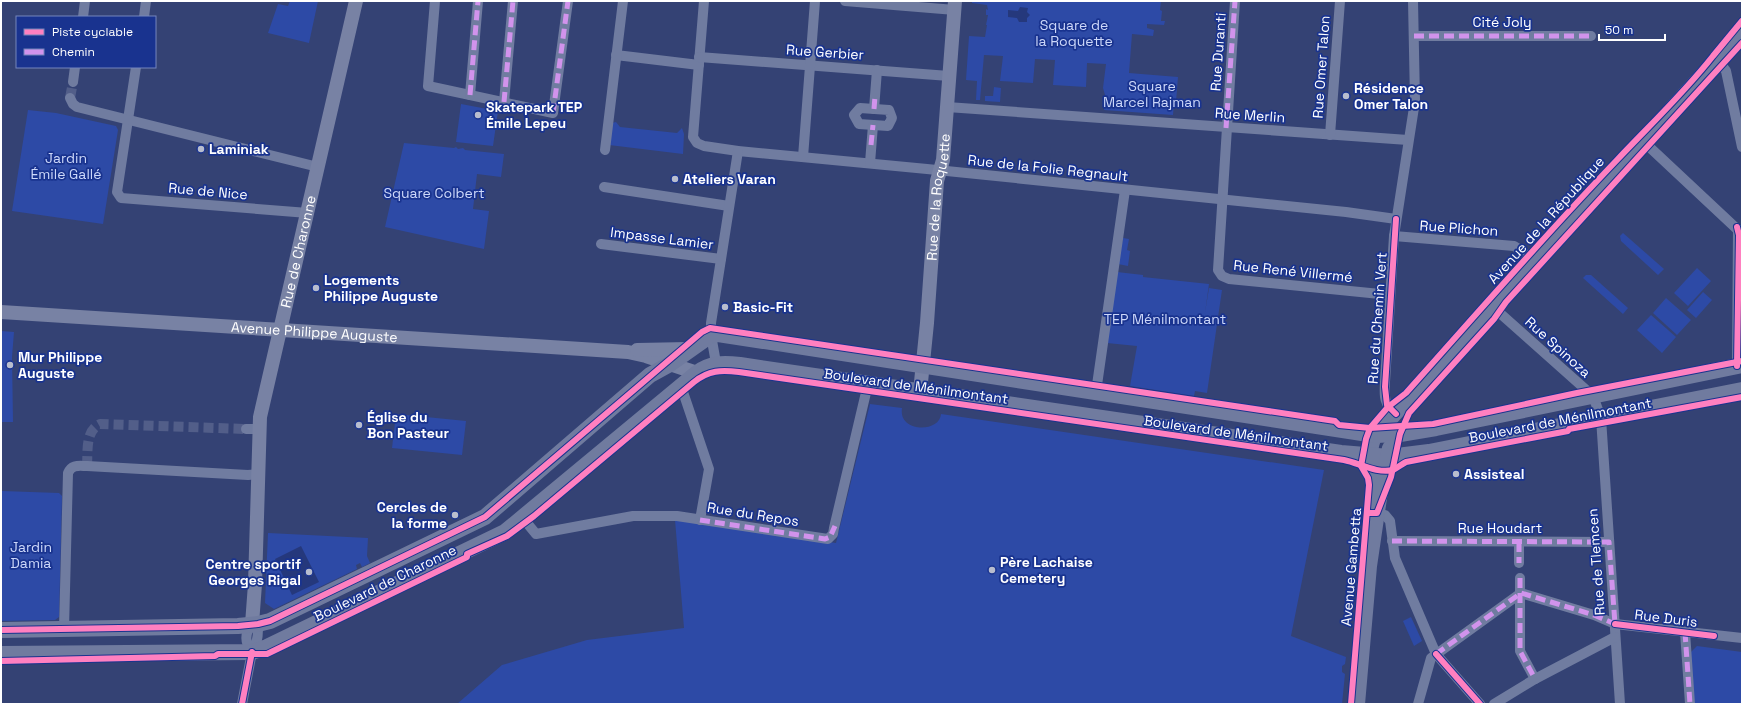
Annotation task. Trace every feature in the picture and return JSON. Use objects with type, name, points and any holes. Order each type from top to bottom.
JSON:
[{"type":"main road","name":"Avenue de la République","points":[[1376,435],[1644,142],[1742,32]]},
{"type":"main road","name":"Boulevard de Ménilmontant","points":[[711,335],[718,334],[923,367],[1376,435],[1393,435],[1436,428],[1740,366]]},
{"type":"main road","name":"Boulevard de Charonne","points":[[1,630],[238,626],[270,621],[485,517],[650,375],[670,364],[689,349],[711,335]]},
{"type":"main road","name":"Boulevard de Ménilmontant","points":[[716,364],[740,365],[1371,456],[1389,457],[1429,452],[1742,390]]},
{"type":"main road","name":"Boulevard de Charonne","points":[[1,654],[252,652],[274,644],[506,532],[522,517],[697,373],[706,367],[716,364]]},
{"type":"main road","points":[[1092,416],[1096,392]]},
{"type":"main road","points":[[1378,506],[1389,457],[1396,414]]},
{"type":"main road","points":[[1376,435],[1371,445],[1371,456],[1378,506]]},
{"type":"main road","name":"Avenue Gambetta","points":[[1357,704],[1369,566],[1378,506]]},
{"type":"main road","points":[[485,517],[496,537]]},
{"type":"street","points":[[83,16],[85,1]]},
{"type":"street","points":[[144,16],[146,1]]},
{"type":"street","name":"Rue de Charonne","points":[[252,652],[246,645],[246,639],[247,630],[252,624],[256,584],[258,474],[253,429],[260,417],[356,1]]},
{"type":"street","points":[[435,1],[428,86],[553,113],[568,1]]},
{"type":"street","points":[[470,95],[478,1]]},
{"type":"street","points":[[504,102],[513,1]]},
{"type":"street","points":[[605,150],[622,1]]},
{"type":"street","name":"Rue de la Folie Regnault","points":[[704,1],[693,137],[697,143],[704,146],[738,151],[870,163],[1346,212],[1396,219]]},
{"type":"street","points":[[803,157],[815,1]]},
{"type":"street","points":[[845,1],[955,5]]},
{"type":"street","name":"Rue Duranti","points":[[1222,200],[1235,1]]},
{"type":"street","name":"Rue Omer Talon","points":[[1330,135],[1340,1]]},
{"type":"street","name":"Rue du Chemin Vert","points":[[1396,414],[1387,405],[1385,399],[1394,236],[1415,101],[1413,1]]},
{"type":"street","name":"Rue de la Roquette","points":[[920,392],[937,181],[943,160],[955,5]]},
{"type":"street","name":"Cité Joly","points":[[1414,36],[1591,36]]},
{"type":"street","name":"Rue Gerbier","points":[[616,55],[699,61],[810,65],[949,76]]},
{"type":"street","points":[[1718,60],[1726,71],[1742,147]]},
{"type":"street","points":[[73,82],[75,68]]},
{"type":"street","points":[[128,120],[136,68]]},
{"type":"street","points":[[874,109],[877,70]]},
{"type":"street","points":[[70,98],[73,104],[77,107],[318,167]]},
{"type":"street","name":"Rue Merlin","points":[[947,107],[1408,140]]},
{"type":"street","points":[[860,108],[890,110],[892,118],[888,126],[872,125],[859,124],[854,115],[860,108]]},
{"type":"street","name":"Rue de Nice","points":[[128,120],[117,192],[121,198],[308,213]]},
{"type":"street","points":[[870,163],[872,125]]},
{"type":"street","points":[[1644,142],[1737,227],[1739,236],[1740,366]]},
{"type":"street","points":[[716,364],[711,335],[711,322],[738,151]]},
{"type":"street","points":[[604,187],[729,206]]},
{"type":"street","points":[[1096,392],[1125,190]]},
{"type":"street","name":"Rue René Villermé","points":[[1222,200],[1218,270],[1225,278],[1390,295]]},
{"type":"street","name":"Rue Plichon","points":[[1394,236],[1514,246],[1522,251],[1533,262]]},
{"type":"street","name":"Impasse Lamier","points":[[601,244],[721,259]]},
{"type":"street","name":"Rue Spinoza","points":[[1493,307],[1593,396],[1602,418]]},
{"type":"street","name":"Avenue Philippe Auguste","points":[[1,312],[628,352],[697,373]]},
{"type":"street","name":"Avenue Philippe Auguste","points":[[628,352],[644,349],[689,349]]},
{"type":"street","name":"Rue du Repos","points":[[522,517],[536,534],[633,516],[676,516],[825,539],[830,537],[835,526],[868,384]]},
{"type":"street","points":[[681,386],[709,469],[700,520]]},
{"type":"street","name":"Rue de Tlemcen","points":[[1602,418],[1620,704]]},
{"type":"street","points":[[64,629],[68,473],[72,468],[87,466],[248,475],[258,474]]},
{"type":"street","points":[[1378,506],[1388,518],[1395,558],[1436,654],[1480,704]]},
{"type":"street","name":"Rue Houdart","points":[[1392,541],[1609,542]]},
{"type":"street","points":[[1519,542],[1519,563]]},
{"type":"street","points":[[1520,578],[1520,651],[1535,679]]},
{"type":"street","points":[[1418,704],[1431,658],[1521,593]]},
{"type":"street","name":"Rue Duris","points":[[1521,593],[1594,615],[1615,624],[1742,638]]},
{"type":"street","points":[[1685,632],[1690,704]]},
{"type":"street","points":[[1494,704],[1535,679],[1615,637]]},
{"type":"street","points":[[242,704],[252,652]]},
{"type":"green space","points":[[290,1],[318,1],[309,43],[268,33],[278,4],[288,6]]},
{"type":"green space","name":"Square de la Roquette","points":[[972,1],[1161,1],[1161,21],[1165,21],[1164,25],[1147,24],[1147,28],[1154,30],[1153,36],[1132,34],[1129,73],[1178,77],[1176,102],[1174,102],[1173,115],[1104,110],[1105,95],[1103,88],[1106,64],[1087,63],[1086,87],[1053,85],[1055,60],[1035,59],[1033,83],[1000,81],[1003,56],[984,55],[980,100],[976,100],[977,81],[966,80],[969,36],[985,37],[988,15],[986,15],[986,9],[988,10],[987,5],[972,3]]},
{"type":"green space","points":[[994,87],[1001,88],[1000,102],[985,101],[985,96],[993,96]]},
{"type":"green space","points":[[461,104],[498,111],[493,146],[456,142]]},
{"type":"green space","name":"Jardin Émile Gallé","points":[[28,110],[56,113],[116,126],[118,130],[103,224],[12,211]]},
{"type":"green space","points":[[616,122],[620,127],[677,133],[682,128],[684,134],[683,154],[609,145],[612,123]]},
{"type":"green space","name":"Square Colbert","points":[[404,143],[456,147],[458,149],[463,148],[465,150],[504,154],[501,177],[477,174],[473,209],[489,211],[484,249],[385,227]]},
{"type":"green space","points":[[1623,233],[1664,269],[1658,275],[1621,241],[1620,236]]},
{"type":"green space","points":[[1123,238],[1129,239],[1127,250],[1130,251],[1128,266],[1118,264]]},
{"type":"green space","points":[[1697,268],[1711,281],[1688,306],[1674,293]]},
{"type":"green space","name":"TEP Ménilmontant","points":[[1117,272],[1143,275],[1143,277],[1209,284],[1205,313],[1209,288],[1222,290],[1207,393],[1195,391],[1194,396],[1130,386],[1137,346],[1107,343]]},
{"type":"green space","points":[[1586,275],[1591,275],[1628,308],[1623,314],[1583,278]]},
{"type":"green space","points":[[1703,292],[1712,300],[1696,318],[1687,310]]},
{"type":"green space","points":[[1666,298],[1691,320],[1677,335],[1653,313]]},
{"type":"green space","points":[[1651,315],[1676,337],[1662,353],[1637,330]]},
{"type":"green space","points":[[1,331],[14,332],[12,357],[13,422],[1,422]]},
{"type":"green space","name":"Père Lachaise Cemetery","points":[[870,404],[902,408],[902,416],[906,422],[912,426],[920,428],[934,425],[939,420],[941,414],[1324,470],[1291,636],[1346,657],[1345,664],[1342,666],[1342,672],[1345,674],[1342,704],[457,704],[502,665],[587,640],[684,628],[675,520],[836,543]]},
{"type":"green space","points":[[396,414],[466,421],[462,455],[392,448]]},
{"type":"green space","name":"Jardin Damia","points":[[2,491],[59,493],[62,496],[59,617],[55,620],[1,621]]},
{"type":"green space","name":"Centre sportif Georges Rigal","points":[[268,533],[368,538],[367,556],[370,563],[362,567],[360,563],[356,565],[357,569],[274,609],[265,603]]},
{"type":"green space","points":[[1411,617],[1422,641],[1414,646],[1403,621]]},
{"type":"green space","points":[[1697,646],[1742,652],[1742,704],[1692,704],[1689,654]]},
{"type":"shaded area","points":[[1020,7],[1028,8],[1027,12],[1030,15],[1027,18],[1027,22],[1019,22],[1017,18],[1008,17],[1008,10],[1018,11]]},
{"type":"shaded area","points":[[301,546],[319,582],[292,595],[275,559]]},
{"type":"tunnel","points":[[70,98],[73,82]]},
{"type":"tunnel","points":[[87,466],[88,442],[92,431],[100,424],[246,429]]},
{"type":"marked path","points":[[470,95],[478,1]]},
{"type":"marked path","points":[[504,102],[513,1]]},
{"type":"marked path","points":[[553,113],[568,1]]},
{"type":"marked path","points":[[1226,128],[1235,1]]},
{"type":"marked path","points":[[1414,36],[1591,36]]},
{"type":"marked path","points":[[874,109],[875,96]]},
{"type":"marked path","points":[[871,145],[873,125]]},
{"type":"marked path","points":[[700,520],[825,539],[830,537],[835,526]]},
{"type":"marked path","points":[[1392,541],[1609,542],[1615,624]]},
{"type":"marked path","points":[[1519,542],[1519,563]]},
{"type":"marked path","points":[[1520,578],[1520,651],[1535,679]]},
{"type":"marked path","points":[[1436,654],[1521,593],[1594,615],[1615,624]]},
{"type":"marked path","points":[[1685,632],[1690,704]]},
{"type":"cycle path","points":[[1351,704],[1369,485],[1368,478],[1361,466],[1366,439],[1370,428],[1388,407],[1406,393],[1563,218],[1702,70],[1742,21]]},
{"type":"cycle path","points":[[1367,513],[1377,513],[1391,477],[1400,434],[1409,413],[1494,319],[1506,302],[1742,43]]},
{"type":"cycle path","points":[[1396,219],[1385,387],[1387,405],[1396,414]]},
{"type":"cycle path","points":[[1737,227],[1739,235],[1737,366]]},
{"type":"cycle path","points":[[1,630],[238,626],[270,621],[485,517],[702,332],[710,328],[1335,421],[1339,425],[1370,428],[1433,424],[1577,393],[1742,361]]},
{"type":"cycle path","points":[[1,661],[215,656],[218,654],[267,654],[467,557],[467,554],[507,536],[534,516],[694,382],[705,375],[715,372],[739,372],[1344,460],[1381,471],[1393,470],[1406,462],[1568,431],[1569,429],[1742,397]]},
{"type":"cycle path","points":[[1615,624],[1714,636]]},
{"type":"cycle path","points":[[242,704],[252,652]]},
{"type":"cycle path","points":[[1436,654],[1480,704]]},
{"type":"place","name":"Résidence Omer Talon","points":[[1346,96]]},
{"type":"place","name":"Skatepark TEP Émile Lepeu","points":[[478,115]]},
{"type":"place","name":"Laminiak","points":[[201,149]]},
{"type":"place","name":"Ateliers Varan","points":[[675,179]]},
{"type":"place","name":"Logements Philippe Auguste","points":[[316,288]]},
{"type":"place","name":"Basic-Fit","points":[[725,307]]},
{"type":"place","name":"Mur Philippe Auguste","points":[[10,365]]},
{"type":"place","name":"Église du Bon Pasteur","points":[[359,425]]},
{"type":"place","name":"Assisteal","points":[[1456,474]]},
{"type":"place","name":"Cercles de la forme","points":[[455,515]]},
{"type":"place","name":"Père Lachaise Cemetery","points":[[992,570]]},
{"type":"place","name":"Centre sportif Georges Rigal","points":[[309,572]]},
{"type":"park label","name":"Square Marcel Rajman","points":[[1152,94]]}]
